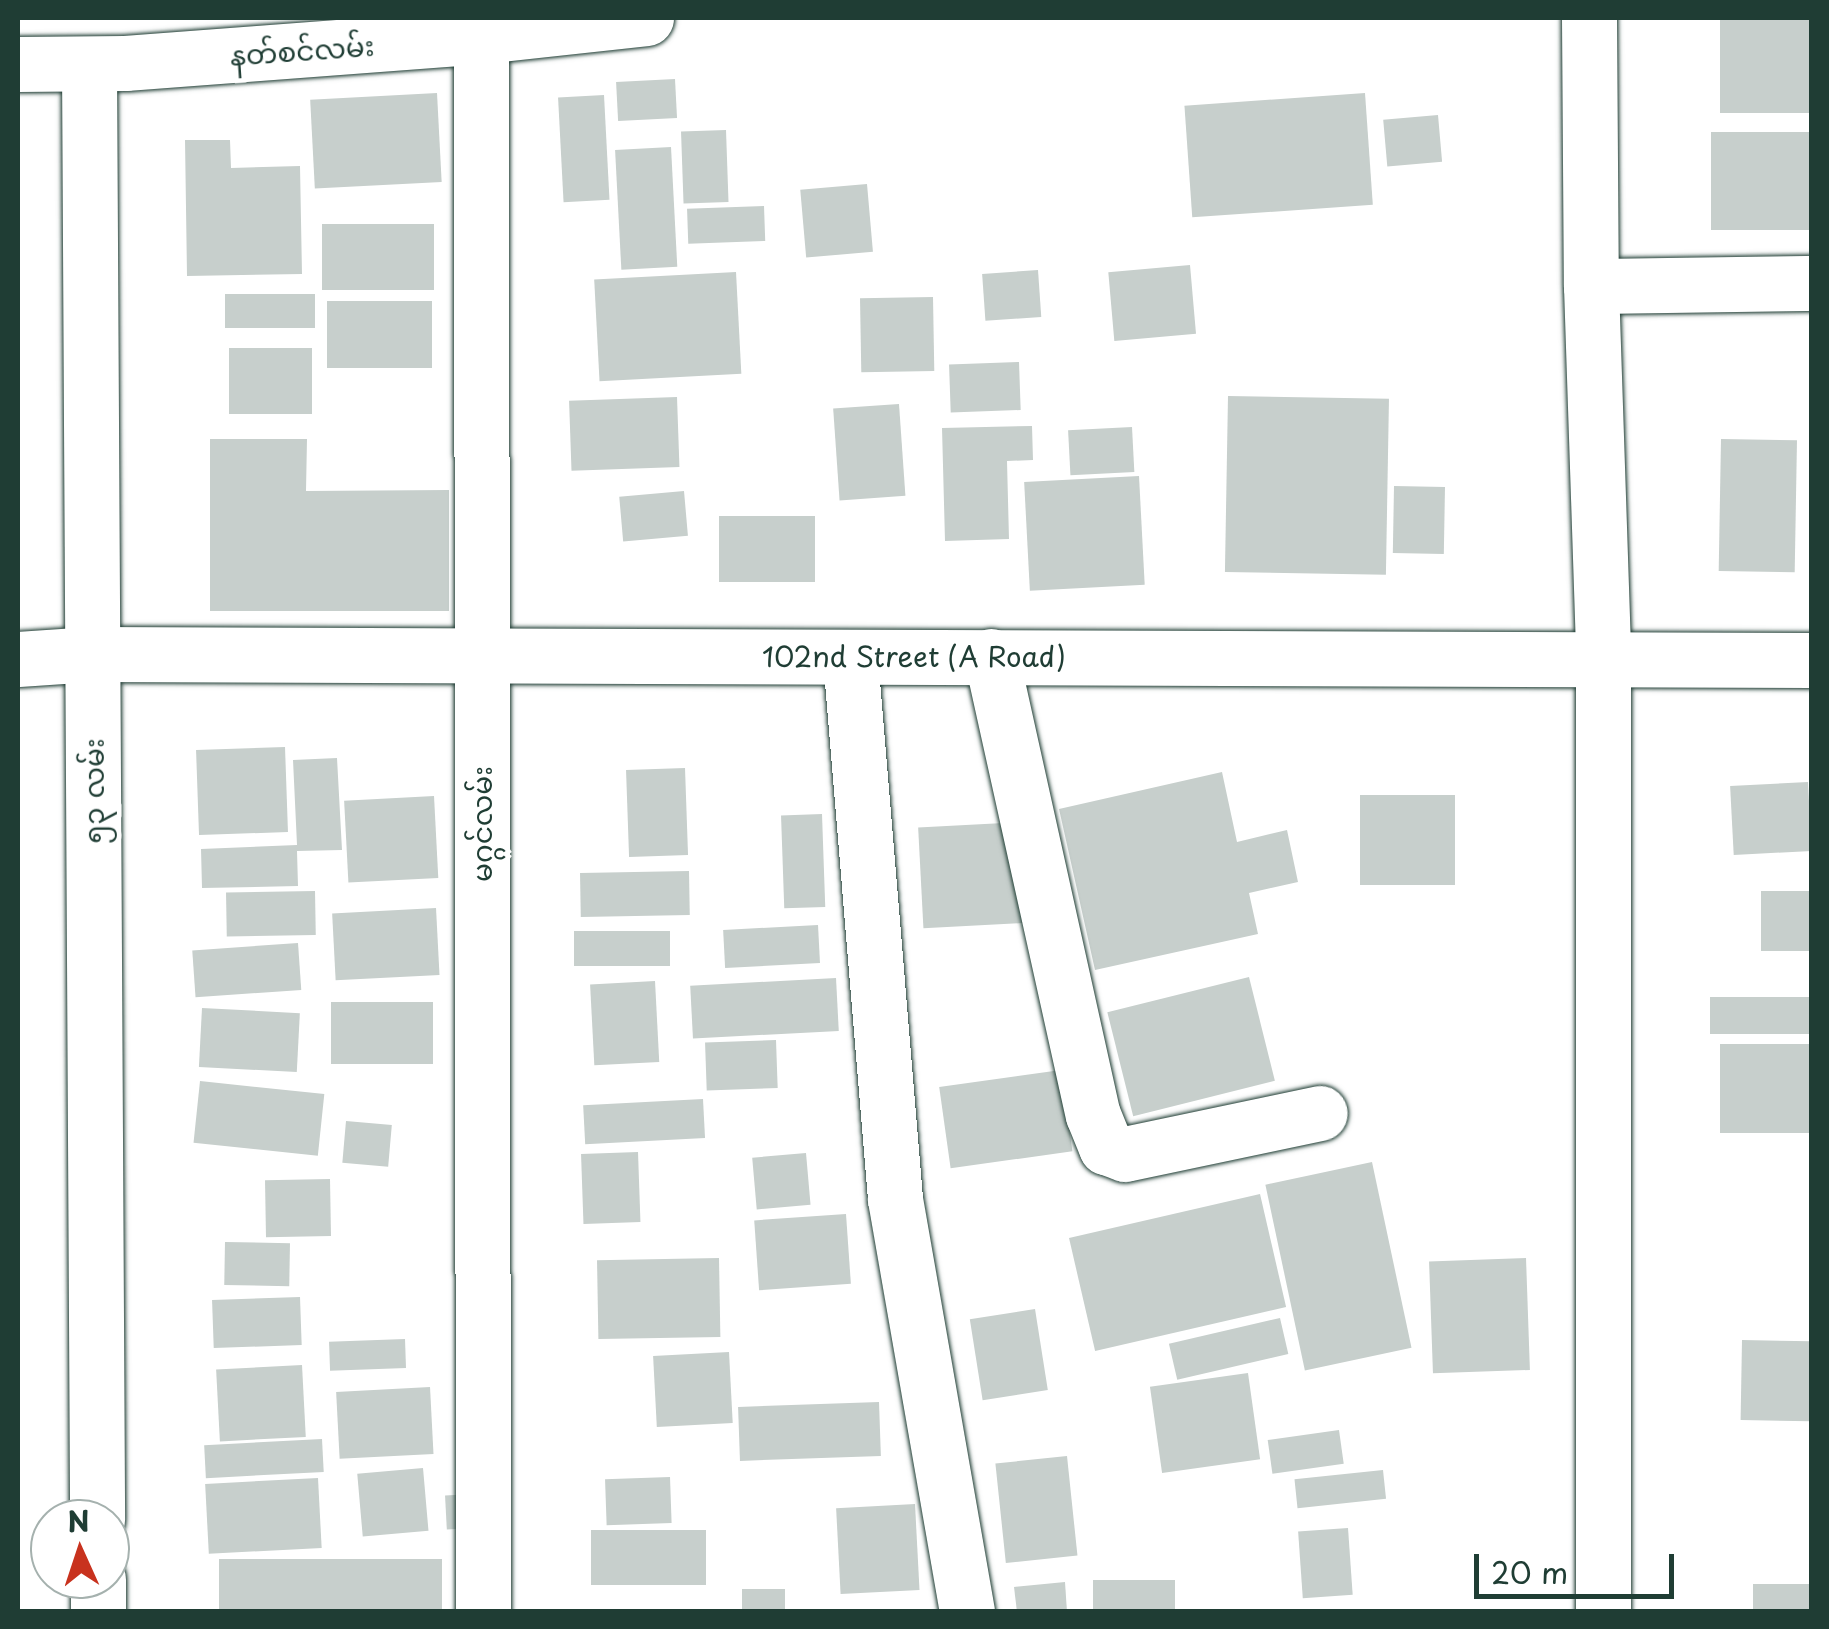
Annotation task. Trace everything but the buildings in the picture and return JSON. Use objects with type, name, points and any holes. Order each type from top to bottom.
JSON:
[{"type":"street","name":"နတ်စင်လမ်း","points":[[18,64],[113,48],[480,36],[646,18]]},
{"type":"street","points":[[1590,18],[1591,286],[1602,657],[1603,1612]]},
{"type":"street","name":"မဂ္ဂင်လမ်း","points":[[480,36],[483,1612]]},
{"type":"street","name":"၅၃ လမ်း","points":[[97,1499],[92,654],[113,48]]},
{"type":"street","points":[[1591,286],[1812,283]]},
{"type":"street","name":"102nd Street (A Road)","points":[[18,658],[92,654],[1812,660]]},
{"type":"street","points":[[991,656],[1092,1115],[1106,1147],[1124,1154],[1320,1113]]},
{"type":"street","points":[[850,657],[895,1199],[968,1612]]}]
